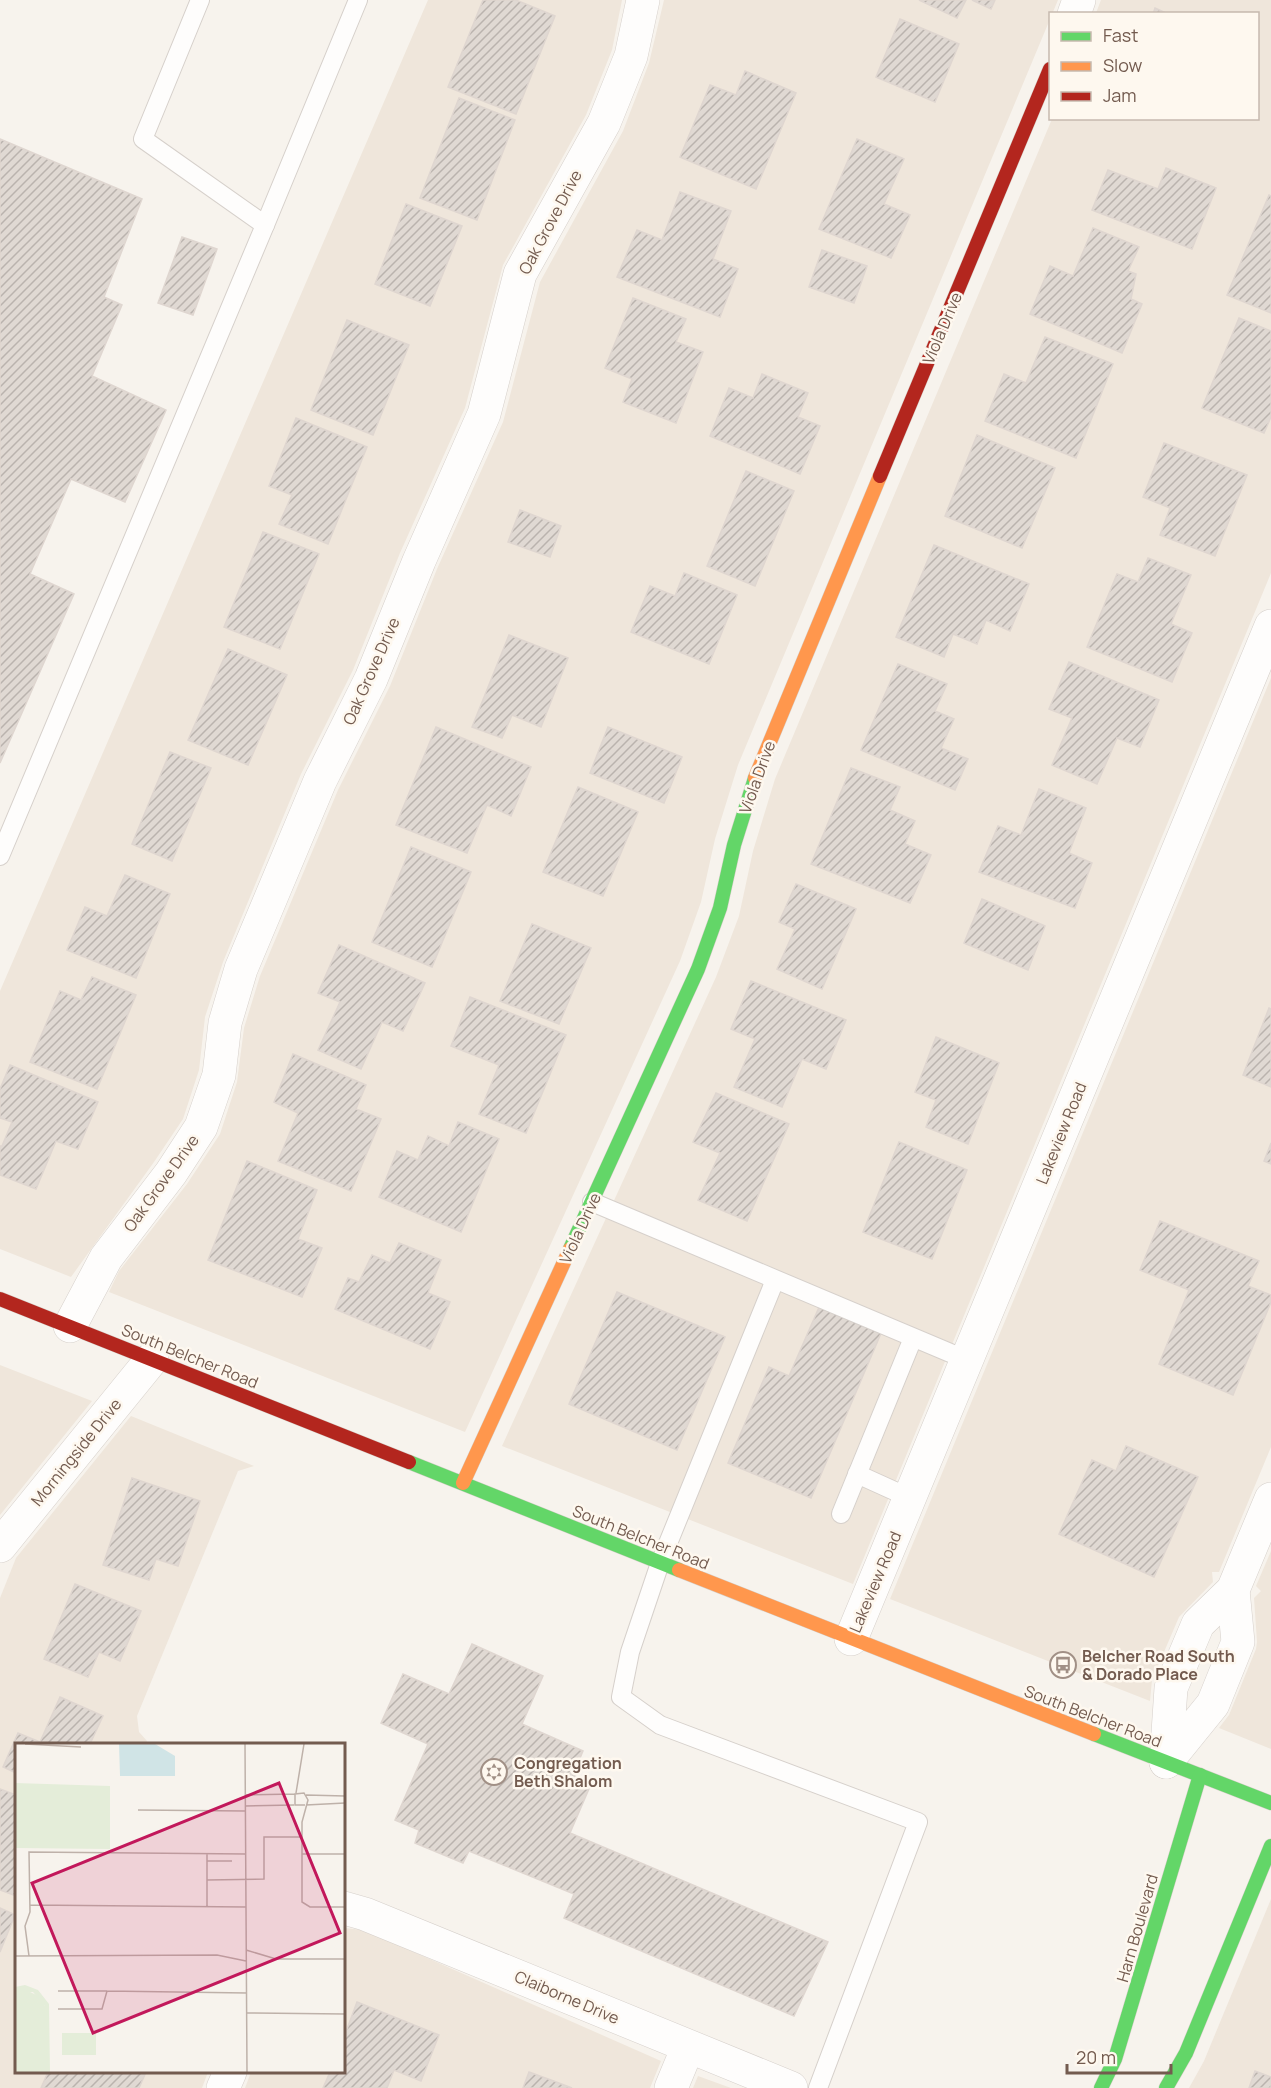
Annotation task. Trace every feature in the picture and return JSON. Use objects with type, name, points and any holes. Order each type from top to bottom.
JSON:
[{"type":"street","name":"Oak Grove Drive","points":[[70,1326],[106,1258],[171,1173],[201,1127],[219,1075],[225,1023],[241,969],[320,781],[371,679],[419,561],[484,414],[520,274],[604,123],[631,56],[643,0]]},
{"type":"street","name":"Viola Drive","points":[[463,1483],[698,969],[720,909],[734,845],[757,772],[1049,71]]},
{"type":"street","name":"Lakeview Road","points":[[851,1639],[1271,626]]},
{"type":"street","name":"South Belcher Road","points":[[0,1299],[851,1639],[1271,1803]]},
{"type":"street","name":"Morningside Drive","points":[[0,1546],[152,1359]]},
{"type":"street","points":[[1166,1762],[1171,1688],[1198,1624],[1233,1590],[1271,1499]]},
{"type":"street","points":[[1166,1762],[1213,1704],[1238,1642],[1233,1590]]},
{"type":"street","name":"Harn Boulevard","points":[[1101,2088],[1115,2059],[1200,1775]]},
{"type":"street","points":[[1166,2088],[1186,2053],[1271,1846]]},
{"type":"street","name":"Claiborne Drive","points":[[345,1908],[365,1914],[791,2088]]},
{"type":"street","points":[[671,2088],[688,2047]]},
{"type":"street","points":[[223,2088],[230,2073]]},
{"type":"lane","points":[[200,0],[143,139],[265,225]]},
{"type":"lane","points":[[0,856],[357,0]]},
{"type":"lane","points":[[592,1202],[967,1360]]},
{"type":"lane","points":[[775,1280],[660,1563],[630,1652],[621,1696],[660,1725],[918,1822],[818,2088]]},
{"type":"lane","points":[[841,1514],[913,1338]]},
{"type":"lane","points":[[857,1474],[910,1497]]},
{"type":"shaded area","points":[[428,0],[622,0],[612,50],[586,115],[503,265],[465,408],[400,553],[353,670],[301,774],[223,962],[205,1017],[199,1070],[183,1119],[71,1277],[0,1249],[0,991]]},
{"type":"shaded area","points":[[664,0],[1058,0],[1053,12],[1049,12],[1049,22],[738,765],[715,839],[701,902],[680,961],[465,1432],[109,1292],[119,1271],[187,1184],[220,1134],[237,1082],[244,1028],[260,976],[338,790],[390,686],[437,569],[503,422],[540,282],[623,131],[649,63]]},
{"type":"shaded area","points":[[1101,0],[1271,0],[1271,573],[853,1584],[502,1446],[716,977],[739,916],[753,851],[775,779],[1052,120],[1259,120],[1259,12],[1096,12]]},
{"type":"shaded area","points":[[1271,678],[1271,1447],[1219,1572],[1212,1572],[1213,1582],[1179,1617],[1152,1680],[1150,1701],[890,1599]]},
{"type":"shaded area","points":[[0,1365],[92,1401],[0,1515]]},
{"type":"shaded area","points":[[131,1416],[254,1466],[238,1471],[137,1716],[139,1732],[146,1743],[15,1743],[15,2073],[208,2073],[202,2088],[0,2088],[0,1598],[16,1558]]},
{"type":"shaded area","points":[[1271,1551],[1271,1749],[1219,1728],[1229,1715],[1256,1649],[1254,1598],[1261,1591],[1256,1586]]},
{"type":"shaded area","points":[[1271,1899],[1271,2088],[1189,2088],[1204,2061]]},
{"type":"shaded area","points":[[345,1928],[364,1930],[661,2061],[650,2088],[245,2088],[251,2073],[345,2073]]},
{"type":"shaded area","points":[[698,2076],[731,2088],[693,2088]]},
{"type":"building","points":[[483,0],[516,0],[555,16],[516,114],[448,87]]},
{"type":"building","points":[[919,0],[966,0],[957,18]]},
{"type":"building","points":[[972,0],[995,0],[991,9]]},
{"type":"building","points":[[900,19],[959,44],[935,102],[876,77]]},
{"type":"building","points":[[745,71],[796,93],[756,189],[680,157],[710,85],[736,95]]},
{"type":"building","points":[[459,98],[515,120],[477,220],[420,198]]},
{"type":"building","points":[[0,139],[142,199],[104,297],[122,305],[92,376],[166,410],[125,502],[71,479],[30,574],[74,594],[0,763]]},
{"type":"building","points":[[857,139],[904,159],[884,204],[910,215],[891,258],[819,229]]},
{"type":"building","points":[[1166,168],[1216,188],[1192,249],[1092,210],[1108,170],[1158,189]]},
{"type":"building","points":[[680,192],[731,211],[713,259],[738,269],[720,317],[617,277],[637,230],[662,240]]},
{"type":"building","points":[[1269,195],[1271,196],[1271,313],[1227,295]]},
{"type":"building","points":[[406,204],[462,226],[430,306],[375,284]]},
{"type":"building","points":[[1093,228],[1139,247],[1128,271],[1136,274],[1131,299],[1142,304],[1122,353],[1030,314],[1050,266],[1073,276]]},
{"type":"building","points":[[182,237],[217,249],[193,315],[158,303]]},
{"type":"building","points":[[822,250],[867,266],[854,303],[809,287]]},
{"type":"building","points":[[633,298],[686,319],[676,342],[703,352],[676,423],[623,402],[632,379],[605,368]]},
{"type":"building","points":[[1239,318],[1271,331],[1271,417],[1264,433],[1202,408]]},
{"type":"building","points":[[347,320],[409,345],[373,435],[311,410]]},
{"type":"building","points":[[1045,337],[1113,364],[1076,458],[985,421],[1004,374],[1026,383]]},
{"type":"building","points":[[762,374],[808,393],[798,417],[820,426],[800,474],[710,436],[729,388],[753,398]]},
{"type":"building","points":[[296,418],[367,447],[328,544],[279,524],[292,495],[269,486]]},
{"type":"building","points":[[977,435],[1055,468],[1022,548],[945,516]]},
{"type":"building","points":[[1164,443],[1247,475],[1215,556],[1160,535],[1170,508],[1143,497]]},
{"type":"building","points":[[746,471],[794,491],[755,586],[707,566]]},
{"type":"building","points":[[520,510],[561,526],[550,557],[508,542]]},
{"type":"building","points":[[263,532],[319,554],[280,649],[224,627]]},
{"type":"building","points":[[934,545],[1029,584],[1010,631],[986,620],[977,644],[953,634],[944,657],[896,637]]},
{"type":"building","points":[[1148,558],[1191,575],[1171,624],[1192,633],[1172,682],[1087,647],[1117,574],[1138,582]]},
{"type":"building","points":[[684,573],[737,595],[709,664],[631,632],[650,586],[675,596]]},
{"type":"building","points":[[509,635],[568,658],[541,727],[512,715],[502,738],[472,727]]},
{"type":"building","points":[[228,649],[287,675],[248,765],[188,740]]},
{"type":"building","points":[[1069,662],[1159,700],[1140,747],[1117,738],[1097,784],[1052,765],[1072,718],[1049,709]]},
{"type":"building","points":[[898,664],[947,684],[935,711],[954,719],[941,748],[968,759],[955,790],[861,750]]},
{"type":"building","points":[[436,727],[531,767],[511,816],[487,805],[467,853],[396,825]]},
{"type":"building","points":[[608,727],[682,757],[664,803],[590,773]]},
{"type":"building","points":[[170,752],[211,768],[172,861],[132,844]]},
{"type":"building","points":[[851,768],[900,787],[890,810],[915,821],[905,844],[931,855],[910,903],[811,864]]},
{"type":"building","points":[[578,787],[638,812],[603,896],[543,872]]},
{"type":"building","points":[[1039,789],[1086,808],[1069,853],[1092,863],[1075,908],[979,872],[998,826],[1021,835]]},
{"type":"building","points":[[411,847],[471,872],[432,967],[372,942]]},
{"type":"building","points":[[125,875],[170,894],[136,978],[67,950],[85,907],[107,916]]},
{"type":"building","points":[[796,884],[856,909],[822,989],[777,969],[795,929],[779,922]]},
{"type":"building","points":[[982,899],[1045,926],[1028,970],[964,943]]},
{"type":"building","points":[[532,924],[591,948],[559,1024],[500,1001]]},
{"type":"building","points":[[339,945],[425,983],[403,1031],[382,1022],[361,1069],[318,1050],[340,1002],[318,993]]},
{"type":"building","points":[[92,977],[136,995],[97,1089],[30,1062],[60,991],[81,1000]]},
{"type":"building","points":[[751,981],[846,1020],[826,1069],[802,1059],[782,1107],[734,1087],[755,1039],[731,1029]]},
{"type":"building","points":[[470,997],[566,1035],[526,1133],[479,1114],[499,1065],[451,1046]]},
{"type":"building","points":[[1269,1008],[1271,1009],[1271,1087],[1243,1075]]},
{"type":"building","points":[[936,1037],[999,1063],[968,1144],[926,1127],[936,1100],[915,1092]]},
{"type":"building","points":[[293,1054],[366,1085],[356,1109],[381,1119],[351,1191],[278,1161],[298,1113],[274,1102]]},
{"type":"building","points":[[10,1065],[98,1102],[78,1149],[56,1141],[36,1189],[0,1175],[0,1146],[12,1122],[0,1118],[0,1089]]},
{"type":"building","points":[[716,1093],[789,1124],[747,1221],[698,1200],[720,1153],[693,1142]]},
{"type":"building","points":[[458,1122],[499,1139],[461,1232],[379,1197],[397,1151],[418,1160],[428,1136],[449,1146]]},
{"type":"building","points":[[899,1142],[967,1170],[932,1259],[863,1232]]},
{"type":"building","points":[[1271,1143],[1271,1164],[1264,1161]]},
{"type":"building","points":[[247,1161],[317,1190],[298,1239],[322,1248],[302,1297],[208,1260]]},
{"type":"building","points":[[1160,1221],[1259,1261],[1248,1286],[1271,1295],[1271,1302],[1233,1395],[1159,1364],[1189,1290],[1140,1270]]},
{"type":"building","points":[[399,1243],[441,1260],[428,1293],[450,1302],[430,1349],[335,1309],[348,1278],[359,1282],[372,1255],[390,1263]]},
{"type":"building","points":[[617,1292],[725,1337],[677,1450],[569,1404]]},
{"type":"building","points":[[820,1305],[882,1331],[811,1498],[728,1463],[769,1367],[789,1376]]},
{"type":"building","points":[[1126,1446],[1198,1477],[1154,1577],[1059,1534],[1092,1460],[1116,1471]]},
{"type":"building","points":[[132,1478],[200,1501],[178,1566],[156,1559],[149,1580],[103,1565]]},
{"type":"building","points":[[75,1584],[141,1611],[120,1661],[99,1652],[88,1677],[44,1659]]},
{"type":"building","points":[[472,1644],[543,1676],[522,1724],[583,1751],[573,1775],[591,1784],[570,1833],[828,1942],[794,2016],[564,1918],[574,1894],[469,1851],[463,1863],[415,1843],[419,1830],[395,1820],[428,1744],[381,1723],[403,1674],[449,1694]]},
{"type":"building","points":[[60,1697],[103,1716],[90,1743],[15,1743],[15,1773],[3,1767],[18,1733],[40,1742]]},
{"type":"building","points":[[0,1789],[15,1795],[15,1896],[0,1890]]},
{"type":"building","points":[[0,1908],[15,1915],[0,1952]]},
{"type":"building","points":[[357,2002],[439,2035],[421,2081],[394,2070],[387,2088],[323,2088],[330,2073],[345,2073],[345,2034]]},
{"type":"building","points":[[1255,2071],[1271,2077],[1271,2088],[1249,2088]]},
{"type":"building","points":[[529,2072],[551,2080],[572,2088],[523,2088]]},
{"type":"building","points":[[48,2073],[146,2073],[139,2088],[41,2088]]},
{"type":"traffic: fast","points":[[570,1249],[698,969],[720,908],[734,845],[755,778]]},
{"type":"traffic: fast","points":[[409,1462],[679,1570]]},
{"type":"traffic: fast","points":[[1094,1734],[1271,1803]]},
{"type":"traffic: fast","points":[[1101,2088],[1115,2059],[1200,1775]]},
{"type":"traffic: fast","points":[[1166,2088],[1186,2053],[1271,1846]]},
{"type":"traffic: slow","points":[[755,778],[880,476]]},
{"type":"traffic: slow","points":[[463,1483],[570,1249]]},
{"type":"traffic: slow","points":[[679,1570],[1094,1734]]},
{"type":"traffic: jam","points":[[880,476],[1049,71]]},
{"type":"traffic: jam","points":[[0,1299],[409,1462]]},
{"type":"place","name":"Belcher Road South & Dorado Place","points":[[1063,1665]]},
{"type":"place","name":"Congregation Beth Shalom","points":[[494,1772]]}]
